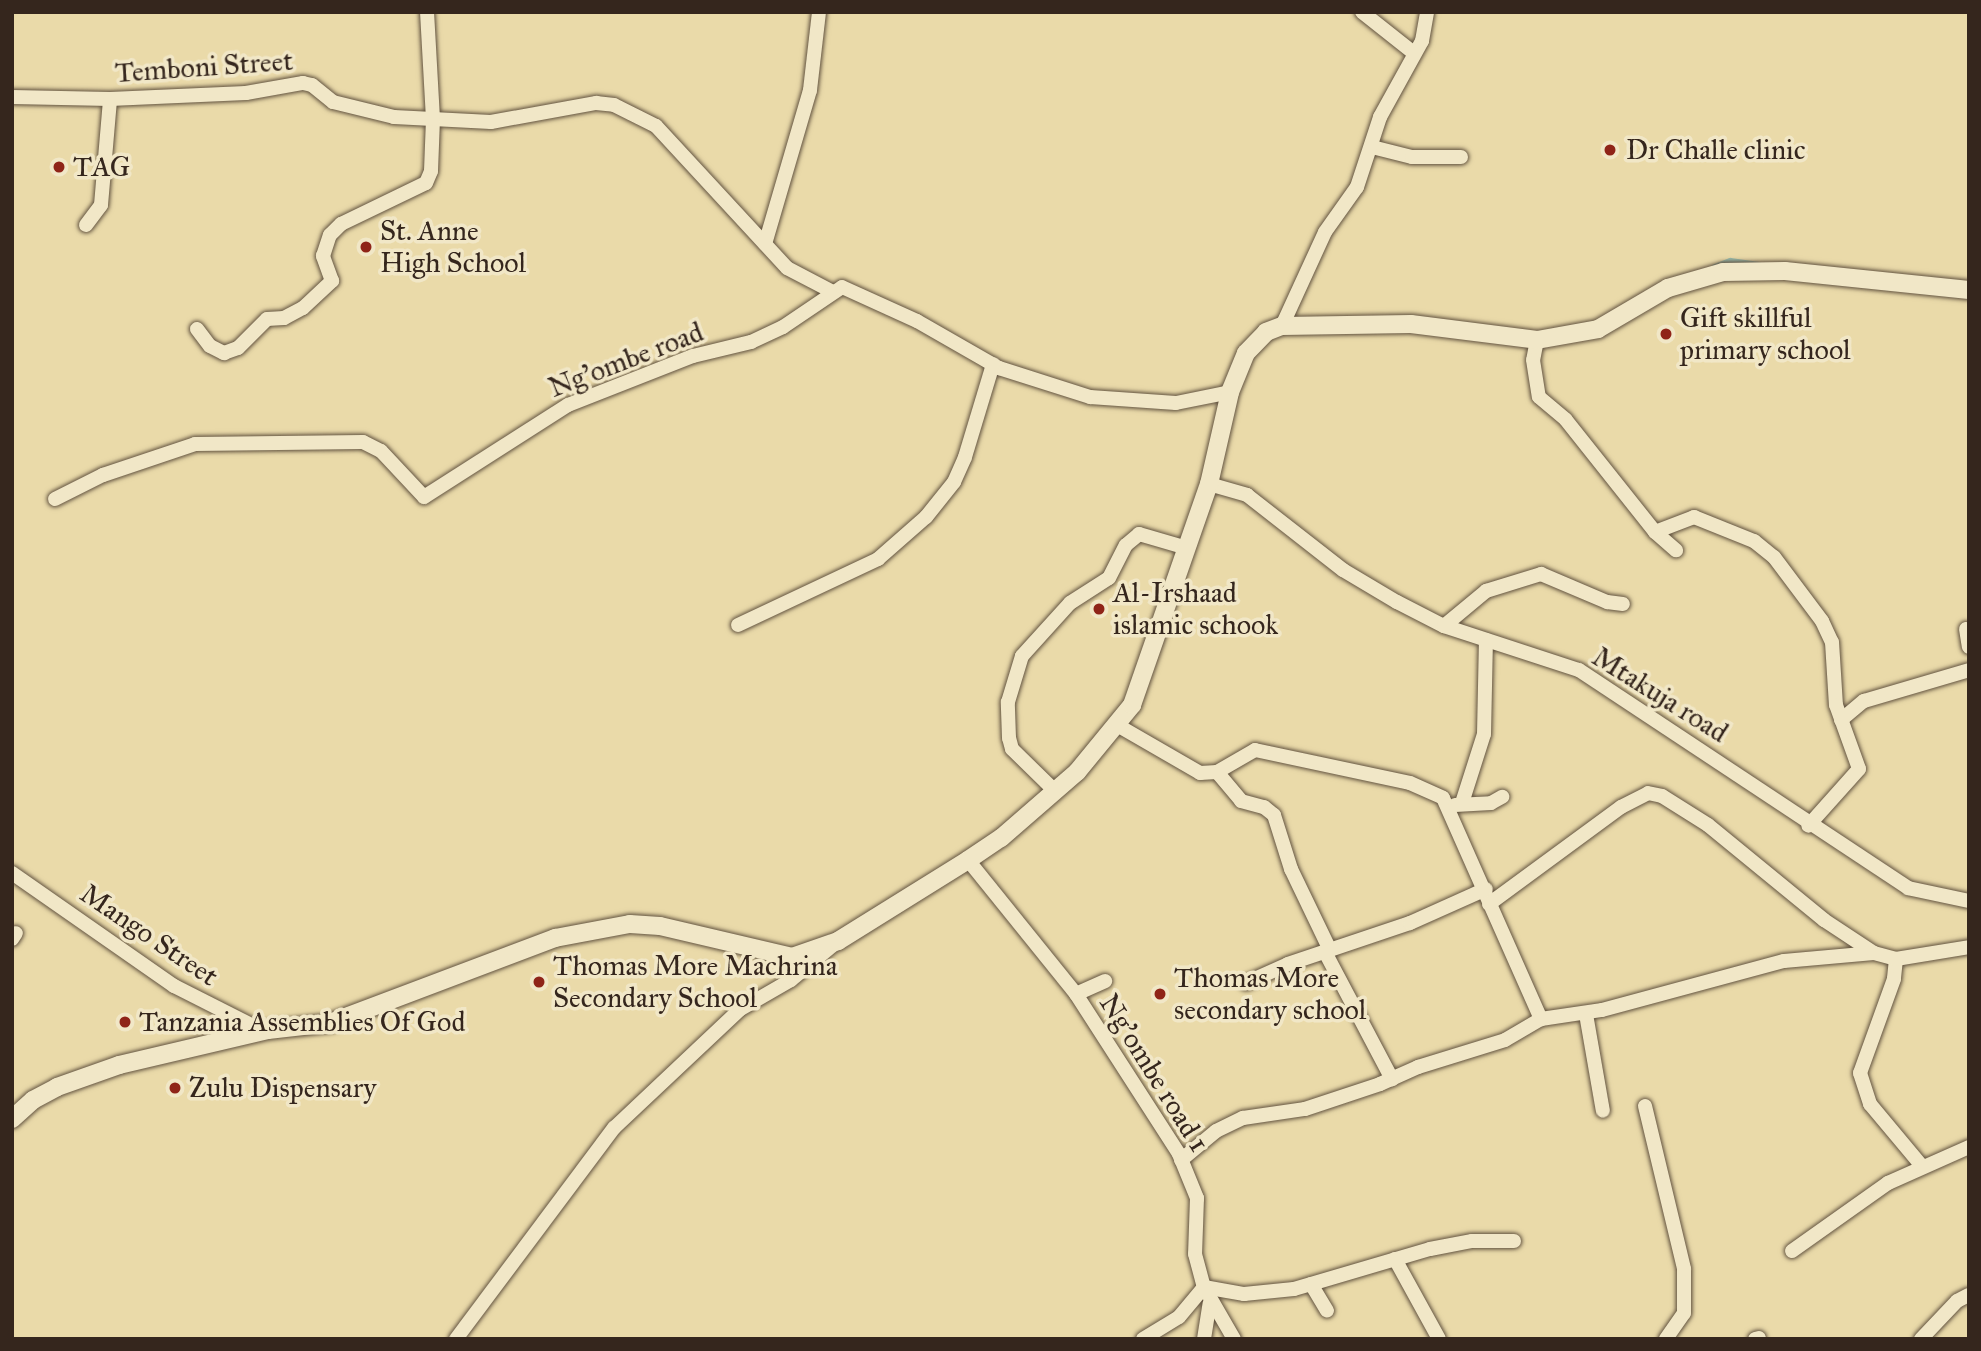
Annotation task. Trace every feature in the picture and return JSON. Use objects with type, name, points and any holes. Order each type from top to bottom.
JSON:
[{"type":"street","points":[[197,329],[209,346],[230,352],[267,319],[284,318],[321,295],[332,281],[323,256],[330,235],[341,224],[426,183],[431,171],[433,118],[426,12]]},
{"type":"street","points":[[765,244],[810,90],[818,12]]},
{"type":"street","points":[[1362,12],[1414,53]]},
{"type":"street","points":[[1282,326],[1325,232],[1349,202],[1372,147],[1380,117],[1422,41],[1427,12]]},
{"type":"street","name":"Temboni Street","points":[[12,97],[110,99],[246,93],[303,83],[312,85],[333,102],[363,111],[433,118],[491,122],[596,103],[634,112],[676,145],[787,268],[831,291]]},
{"type":"street","points":[[86,225],[101,205],[110,99]]},
{"type":"street","points":[[1372,147],[1412,157],[1461,157]]},
{"type":"street","points":[[456,1339],[614,1128],[739,1010],[791,980],[838,941],[968,860],[1055,791],[1117,725],[1132,705],[1209,484],[1230,392],[1246,353],[1266,332],[1282,326],[1410,324],[1537,340],[1598,329],[1668,288],[1709,273],[1785,271],[1969,290]]},
{"type":"street","points":[[831,291],[842,287],[858,291],[1028,380],[1103,399],[1176,402],[1230,392]]},
{"type":"street","name":"Ng'ombe road","points":[[55,499],[103,475],[195,444],[363,442],[381,451],[424,497],[568,405],[693,356],[751,342],[783,327],[831,291]]},
{"type":"street","points":[[1537,340],[1533,360],[1539,397],[1566,420],[1655,532],[1676,550]]},
{"type":"street","points":[[738,625],[878,559],[926,517],[954,482],[965,457],[993,364]]},
{"type":"street","name":"Mtakuja road","points":[[1209,484],[1247,495],[1343,570],[1444,626],[1578,670],[1748,779],[1808,826],[1908,888],[1969,901]]},
{"type":"street","points":[[1655,532],[1694,517],[1766,549],[1809,600],[1832,642],[1841,720],[1857,762],[1857,775],[1808,826]]},
{"type":"street","points":[[1055,791],[1012,749],[1009,738],[1010,692],[1023,656],[1070,603],[1109,578],[1126,545],[1139,534],[1187,548]]},
{"type":"street","points":[[1444,626],[1486,591],[1541,574],[1607,602],[1623,604]]},
{"type":"street","points":[[1966,629],[1969,647]]},
{"type":"street","points":[[1486,640],[1484,734],[1456,805],[1488,897],[1541,1019]]},
{"type":"street","points":[[1841,720],[1864,701],[1969,670]]},
{"type":"street","points":[[1117,725],[1200,773],[1217,772],[1255,750],[1420,786],[1456,805],[1491,803],[1502,797]]},
{"type":"street","points":[[1217,772],[1241,801],[1274,816],[1291,869],[1328,951],[1392,1079]]},
{"type":"street","points":[[1246,983],[1328,951],[1488,897],[1621,807],[1648,793],[1662,796],[1708,825],[1813,912],[1874,953],[1896,959],[1969,947]]},
{"type":"street","name":"Ng’ombe road 1","points":[[968,860],[1076,994],[1181,1160],[1197,1198],[1195,1254],[1204,1287],[1210,1303],[1234,1339]]},
{"type":"street","name":"Mango Street","points":[[12,873],[174,986],[263,1031]]},
{"type":"street","points":[[12,1119],[33,1100],[57,1087],[119,1065],[263,1031],[330,1024],[555,938],[630,924],[690,932],[762,953],[792,957],[838,941]]},
{"type":"street","points":[[1181,1160],[1216,1131],[1243,1118],[1306,1109],[1506,1040],[1541,1019],[1586,1014],[1784,961],[1874,953]]},
{"type":"street","points":[[1896,959],[1894,979],[1860,1073],[1870,1104],[1921,1165]]},
{"type":"street","points":[[1076,994],[1105,981]]},
{"type":"street","points":[[1586,1014],[1603,1111]]},
{"type":"street","points":[[1645,1106],[1684,1269],[1684,1313],[1666,1339]]},
{"type":"street","points":[[1792,1251],[1888,1183],[1921,1165],[1969,1147]]},
{"type":"street","points":[[1143,1339],[1178,1317],[1204,1287],[1244,1294],[1311,1284],[1395,1259],[1472,1241],[1514,1241]]},
{"type":"street","points":[[1395,1259],[1439,1339]]},
{"type":"street","points":[[1311,1284],[1327,1311]]},
{"type":"street","points":[[1921,1339],[1956,1301],[1969,1296]]},
{"type":"street","points":[[1203,1339],[1210,1303]]},
{"type":"waterway","points":[[1714,266],[1730,260],[1759,264]]},
{"type":"place","name":"Dr Challe clinic","points":[[1610,150]]},
{"type":"place","name":"TAG","points":[[59,167]]},
{"type":"place","name":"St. Anne High School","points":[[366,247]]},
{"type":"place","name":"Gift skillful primary school","points":[[1666,334]]},
{"type":"place","name":"Al-Irshaad islamic schook","points":[[1099,609]]},
{"type":"place","name":"Thomas More Machrina Secondary School","points":[[539,982]]},
{"type":"place","name":"Thomas More secondary school","points":[[1160,994]]},
{"type":"place","name":"Tanzania Assemblies Of God","points":[[125,1022]]},
{"type":"place","name":"Zulu Dispensary","points":[[175,1088]]}]
